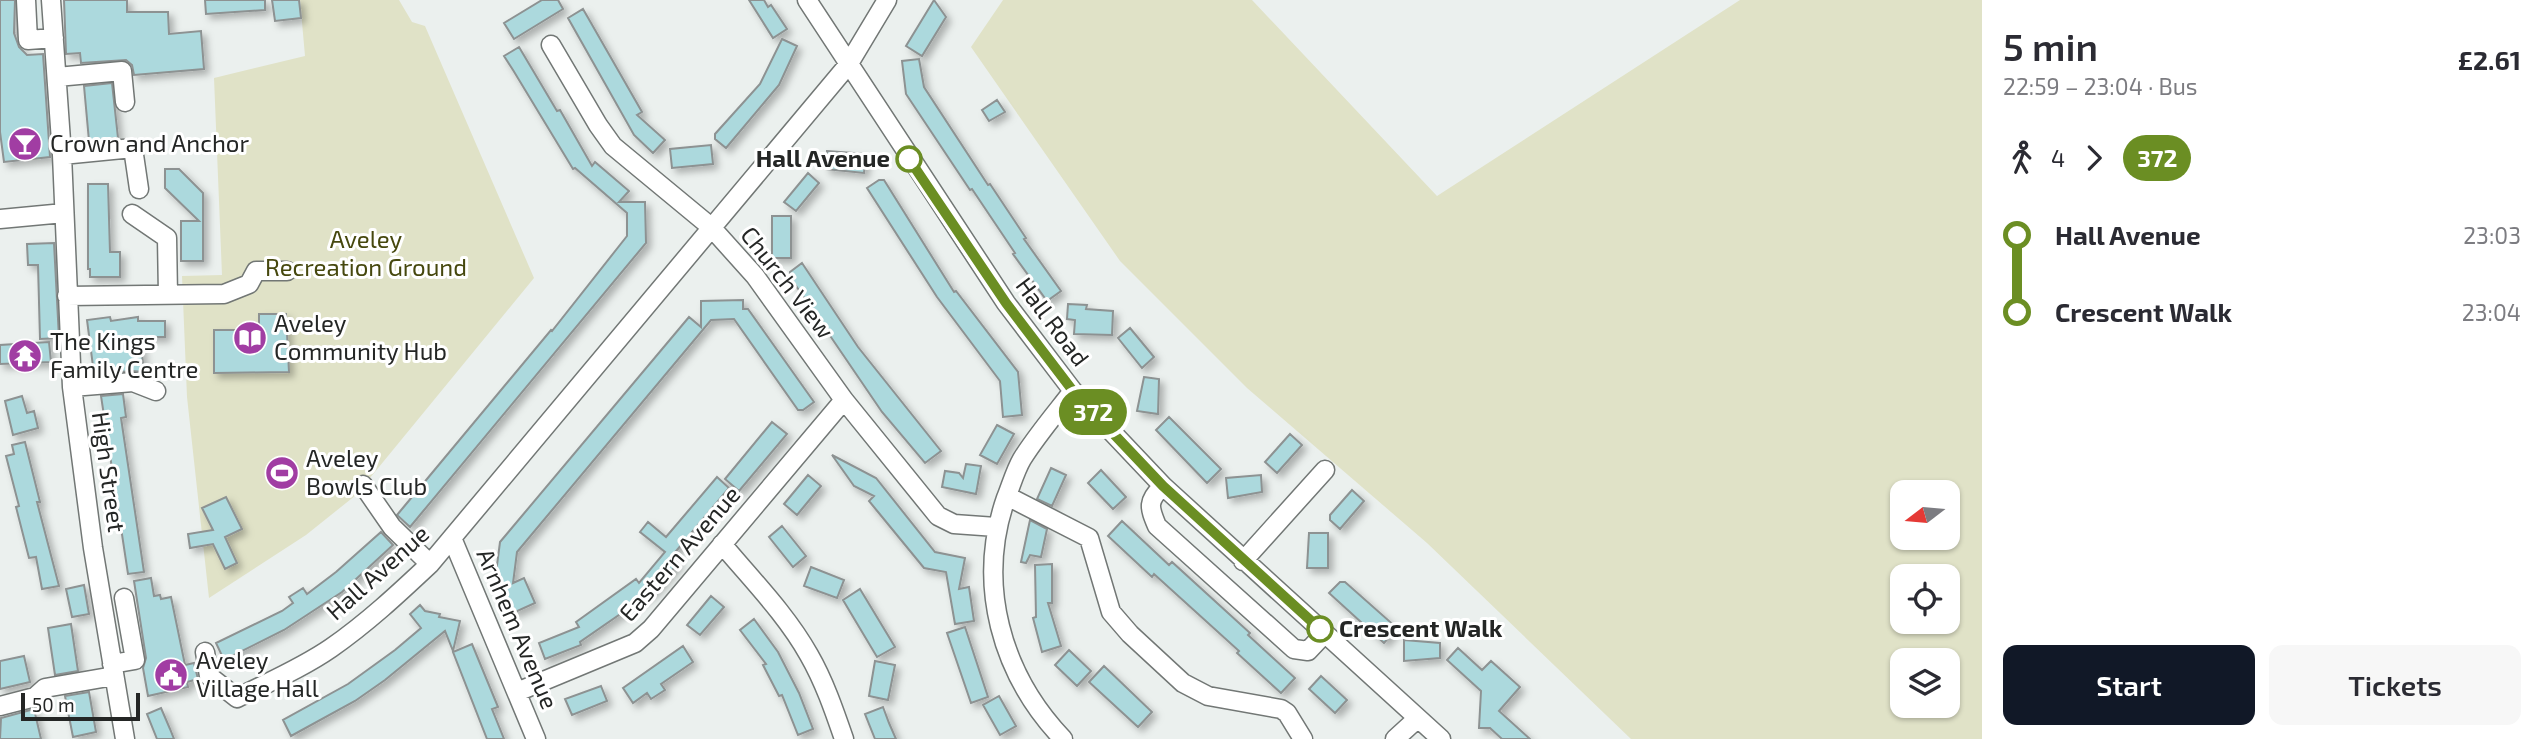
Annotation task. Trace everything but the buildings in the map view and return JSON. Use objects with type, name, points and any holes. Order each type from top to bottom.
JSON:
[{"type":"street","points":[[26,0],[28,40],[54,38]]},
{"type":"street","name":"High Street","points":[[51,0],[62,155],[72,387],[125,739]]},
{"type":"street","name":"Hall Road","points":[[807,0],[1006,303],[1073,391],[1163,486],[1441,739]]},
{"type":"street","name":"Hall Avenue","points":[[205,652],[209,676],[237,698],[289,673],[331,648],[383,609],[430,564],[848,65],[887,0]]},
{"type":"street","name":"Church View","points":[[551,45],[613,146],[711,227],[763,286],[844,400],[938,516],[954,524],[996,527]]},
{"type":"street","points":[[57,77],[122,71],[125,102]]},
{"type":"street","points":[[62,155],[133,148],[139,189]]},
{"type":"street","points":[[0,219],[64,213]]},
{"type":"street","points":[[132,214],[167,238],[167,295]]},
{"type":"street","points":[[67,296],[224,294],[249,284],[256,271],[287,271]]},
{"type":"street","points":[[72,387],[133,382],[156,391]]},
{"type":"street","points":[[1063,739],[1024,688],[1007,653],[998,621],[993,581],[996,527],[1021,461],[1073,391]]},
{"type":"street","name":"Eastern Avenue","points":[[517,692],[635,643],[651,629],[844,400]]},
{"type":"street","points":[[1243,561],[1325,470]]},
{"type":"street","points":[[363,485],[393,527],[430,564]]},
{"type":"street","points":[[1163,486],[1153,496],[1150,505],[1157,526],[1294,649],[1308,651],[1325,633]]},
{"type":"street","points":[[1007,496],[1089,538],[1111,611],[1130,634],[1183,683],[1208,696],[1281,709],[1287,713],[1303,739]]},
{"type":"street","name":"Arnhem Avenue","points":[[452,538],[536,739]]},
{"type":"street","points":[[722,544],[787,623],[807,652],[822,680],[844,739]]},
{"type":"street","points":[[0,706],[35,696],[45,688],[113,670],[135,660],[124,598]]},
{"type":"street","points":[[1395,739],[1418,719]]},
{"type":"green space","name":"Aveley Recreation Ground","points":[[300,0],[399,0],[412,22],[425,26],[534,278],[356,495],[306,535],[209,598],[187,397],[182,276],[222,275],[214,78],[305,56]]},
{"type":"green space","points":[[1003,0],[1252,0],[1437,196],[1740,0],[1982,0],[1982,739],[1631,739],[1427,543],[1247,388],[1120,261],[971,47]]},
{"type":"bus line","name":"372","points":[[909,159],[1006,303],[1073,391],[1163,486],[1320,629]]},
{"type":"place","name":"Crown and Anchor","points":[[25,144]]},
{"type":"place","name":"Hall Avenue","points":[[909,159]]},
{"type":"place","name":"Aveley Community Hub","points":[[250,338]]},
{"type":"place","name":"The Kings Family Centre","points":[[25,356]]},
{"type":"place","name":"Aveley Bowls Club","points":[[282,473]]},
{"type":"place","name":"Crescent Walk","points":[[1320,629]]},
{"type":"place","name":"Aveley Village Hall","points":[[171,675]]}]
